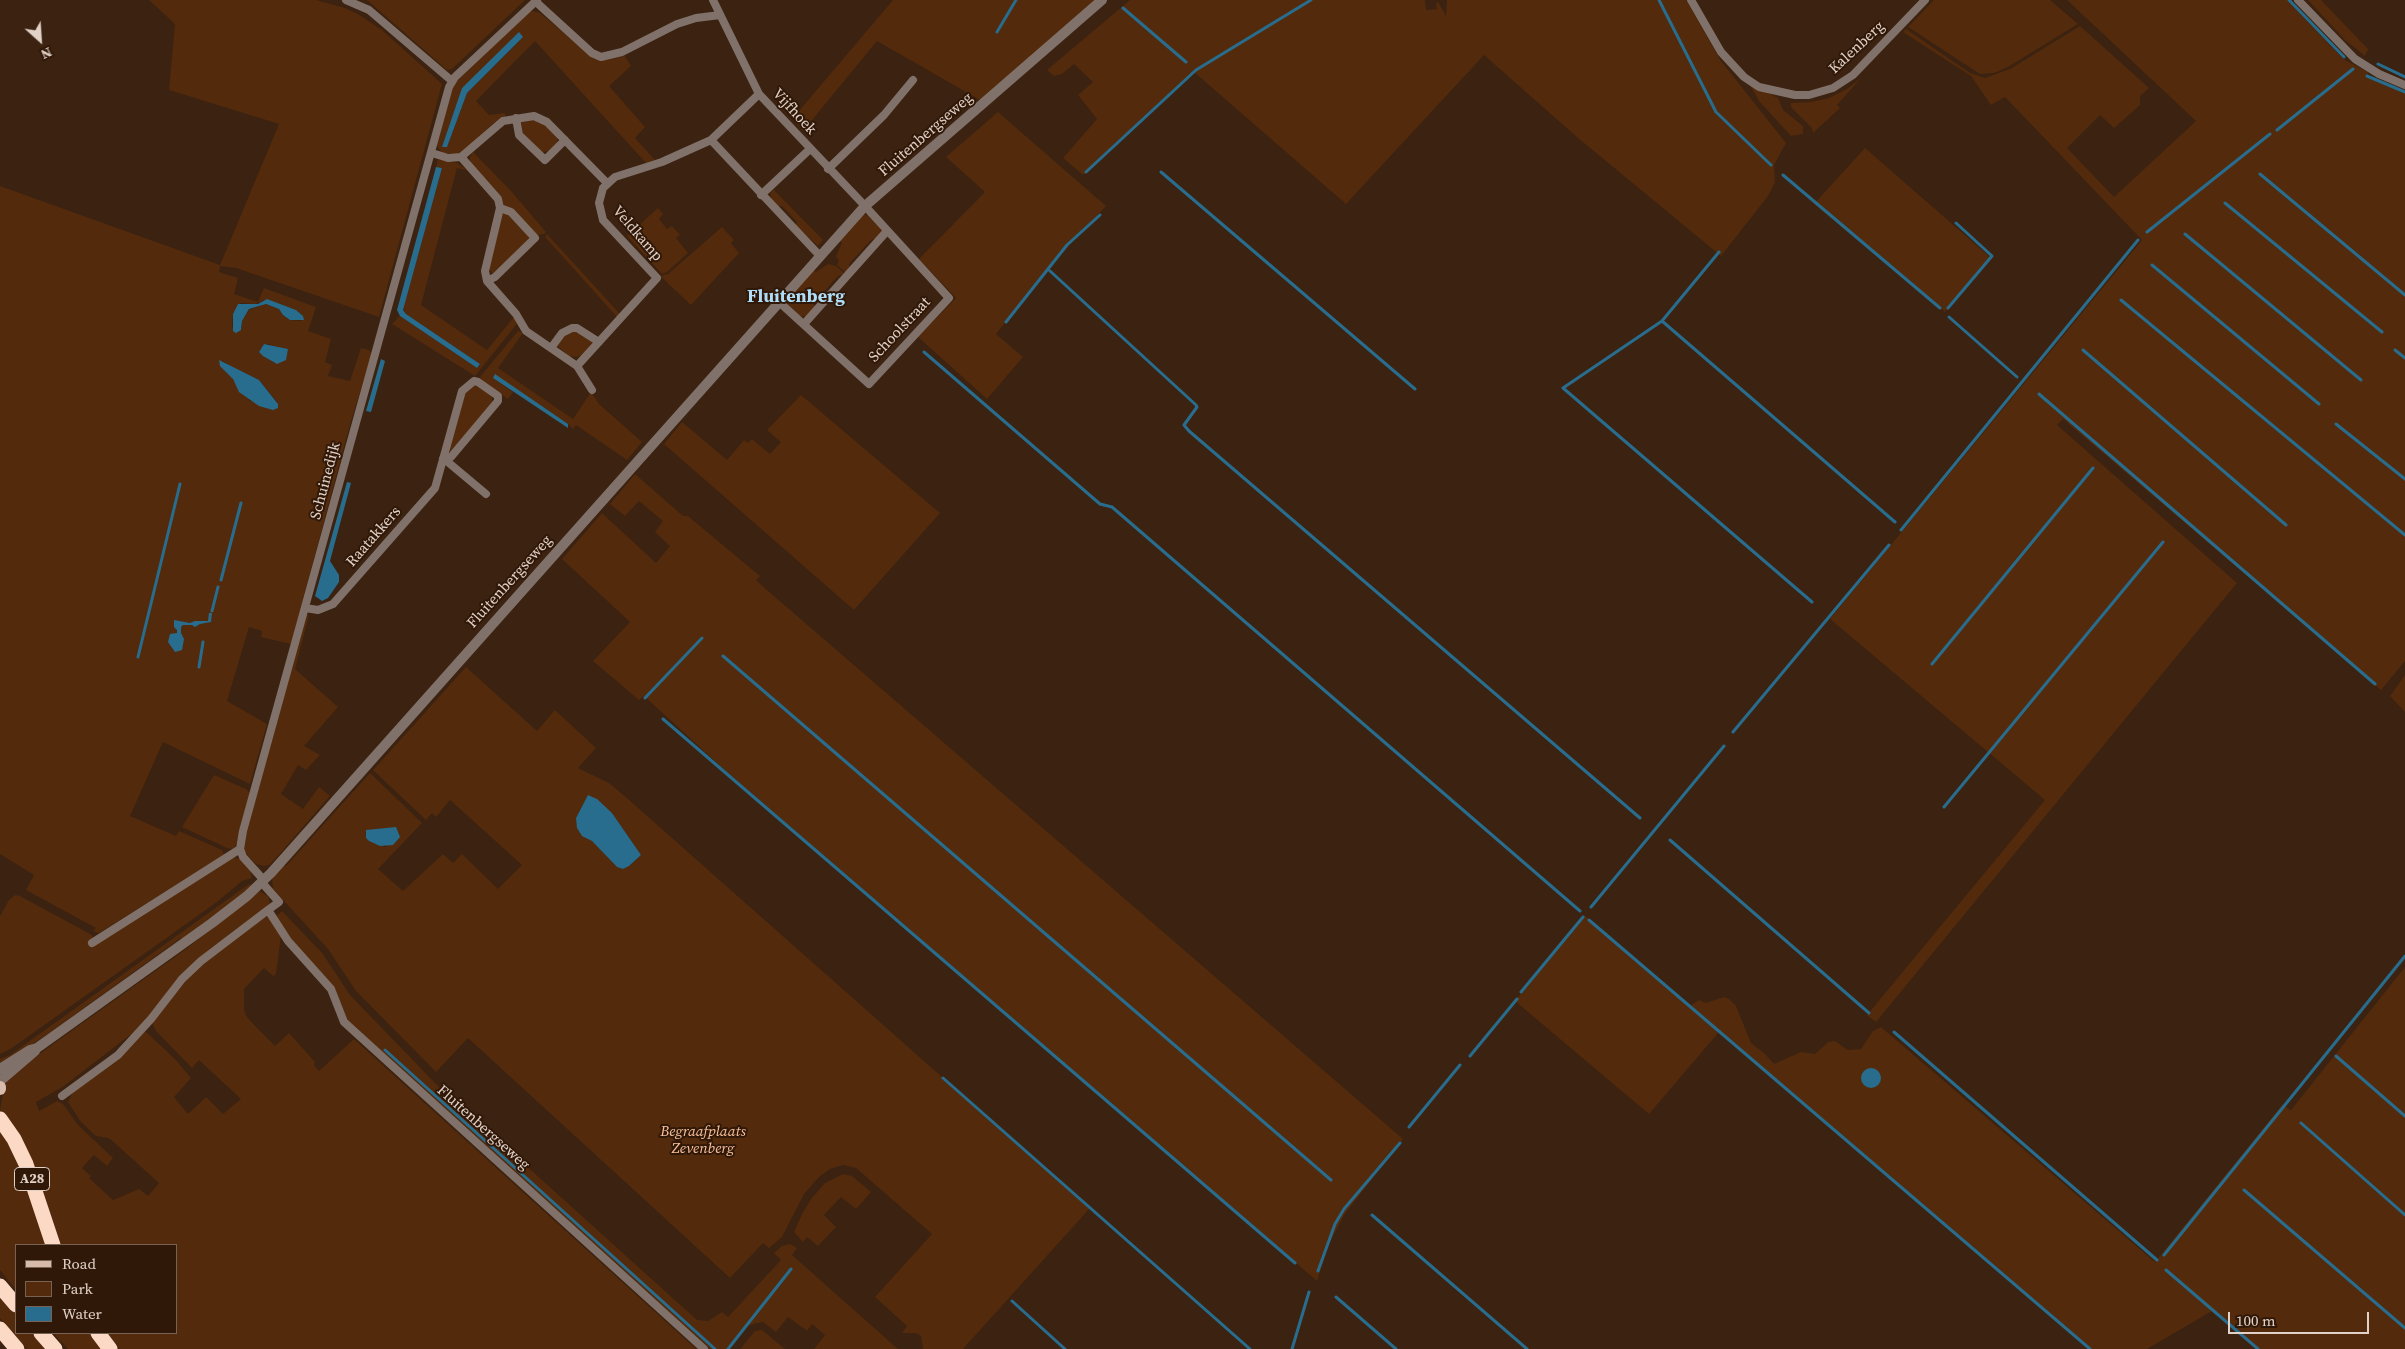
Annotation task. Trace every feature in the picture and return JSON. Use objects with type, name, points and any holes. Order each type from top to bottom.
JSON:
[{"type":"highway","name":"A28","points":[[0,1119],[14,1139],[26,1164],[53,1244]]},
{"type":"highway","points":[[0,1286],[15,1304]]},
{"type":"highway","points":[[0,1329],[18,1349]]},
{"type":"highway","points":[[42,1334],[56,1349]]},
{"type":"highway","points":[[99,1334],[110,1349]]},
{"type":"street","points":[[346,0],[369,10],[452,82],[536,1],[592,53],[601,57],[622,52],[677,24],[696,18],[720,15]]},
{"type":"street","name":"Vijfhoek","points":[[713,0],[759,94],[865,206]]},
{"type":"street","name":"Fluitenbergseweg","points":[[0,1069],[30,1050],[37,1048],[212,922],[281,863],[865,206],[1102,0]]},
{"type":"street","name":"Kalenberg","points":[[1692,0],[1721,52],[1744,77],[1759,87],[1795,95],[1809,95],[1834,88],[1853,75],[1925,0]]},
{"type":"street","points":[[2298,0],[2355,58],[2379,74],[2405,85]]},
{"type":"street","points":[[828,169],[884,114],[913,80]]},
{"type":"street","name":"Schuinedijk","points":[[240,849],[243,832],[452,82]]},
{"type":"street","points":[[432,152],[448,158],[462,157],[498,124],[516,118],[534,116],[543,119],[607,183],[615,176],[662,162],[711,140],[759,94]]},
{"type":"street","points":[[516,118],[519,135],[545,160],[565,140]]},
{"type":"street","points":[[711,140],[820,256]]},
{"type":"street","points":[[761,195],[810,149]]},
{"type":"street","points":[[462,157],[498,199],[500,208],[486,271],[487,281],[516,314],[526,331],[577,366],[592,390]]},
{"type":"street","name":"Veldkamp","points":[[577,366],[657,278],[603,220],[598,203],[601,192],[607,183]]},
{"type":"street","name":"Schoolstraat","points":[[804,324],[869,384],[948,298],[865,206]]},
{"type":"street","points":[[487,281],[495,277],[535,238],[511,212],[500,208]]},
{"type":"street","points":[[779,302],[804,324],[887,231]]},
{"type":"street","points":[[551,348],[562,333],[572,328],[577,328],[599,342]]},
{"type":"street","name":"Raatakkers","points":[[305,608],[311,610],[324,609],[342,595],[436,488],[462,391],[474,381],[478,382],[498,396],[498,401],[451,457],[445,458]]},
{"type":"street","points":[[445,458],[486,494]]},
{"type":"street","points":[[62,1096],[118,1056],[151,1019],[182,979],[200,961],[279,902],[262,881],[261,877],[243,857],[240,849],[92,944]]},
{"type":"street","name":"Fluitenbergseweg","points":[[268,910],[292,945],[332,989],[344,1022],[704,1349]]},
{"type":"street","name":"Fluitenbergseweg","points":[[0,1081],[33,1055],[37,1048]]},
{"type":"green space","points":[[149,0],[316,0],[345,8],[382,30],[442,84],[379,317],[236,268],[220,266],[219,272],[238,278],[234,294],[258,302],[264,288],[316,307],[308,331],[331,339],[325,362],[332,365],[328,376],[350,381],[361,348],[369,350],[372,354],[351,421],[291,644],[261,637],[262,631],[249,627],[227,701],[267,724],[250,784],[163,742],[130,816],[176,836],[179,831],[222,850],[224,855],[99,933],[93,931],[96,928],[26,890],[34,875],[0,854],[0,186],[220,265],[279,124],[169,90],[175,24]],"holes":[[[267,299],[296,310],[302,315],[301,321],[290,320],[279,309],[266,304],[249,310],[242,321],[242,328],[232,327],[233,314],[240,303],[255,304]],[[264,344],[288,350],[274,363],[259,352]],[[222,360],[231,367],[259,380],[278,403],[250,401],[235,383]]]},
{"type":"green space","points":[[367,0],[525,0],[452,69],[447,70]]},
{"type":"green space","points":[[893,0],[1095,0],[980,100],[877,41],[803,131],[793,118]]},
{"type":"green space","points":[[1130,0],[1425,0],[1426,10],[1437,9],[1436,3],[1438,2],[1446,16],[1447,0],[1686,0],[1721,61],[1786,143],[1774,165],[1775,182],[1768,196],[1721,256],[1578,138],[1484,55],[1346,204],[1194,72],[1083,175],[1063,158],[1097,119],[1078,95],[1093,82],[1074,64],[1062,74],[1054,76],[1047,70]]},
{"type":"green space","points":[[1934,0],[2050,0],[2078,24],[2008,67],[1994,73],[1980,74],[1908,27]]},
{"type":"green space","points":[[2067,0],[2287,0],[2343,59],[2368,72],[2367,77],[2405,94],[2405,661],[2381,690],[2063,419],[2057,425],[2237,583],[1876,1022],[1867,1015],[2045,800],[1830,619],[2142,240],[2005,97],[1991,105],[1971,76],[1903,32],[1906,29],[1970,73],[1985,78],[2010,69],[2080,26],[2149,88],[2140,96],[2140,105],[2114,128],[2100,115],[2067,148],[2114,197],[2196,121]]},
{"type":"green space","points":[[2308,0],[2321,0],[2368,49],[2365,56],[2345,40]]},
{"type":"green space","points":[[528,12],[540,13],[591,56],[608,60],[625,56],[631,66],[609,86],[645,127],[635,138],[655,160],[646,163],[535,41],[476,101],[489,115],[505,113],[505,117],[494,123],[460,154],[443,153],[438,148],[436,143],[454,84]],"holes":[[[523,38],[467,93],[447,146],[462,88]]]},
{"type":"green space","points":[[1862,77],[1837,105],[1840,108],[1813,133],[1812,128],[1791,107],[1791,103],[1811,102],[1829,98],[1847,89]]},
{"type":"green space","points":[[1749,83],[1778,98],[1783,110],[1803,126],[1803,134],[1791,136],[1759,101]]},
{"type":"green space","points":[[998,112],[1106,206],[1049,267],[996,334],[1023,357],[987,399],[918,337],[956,298],[919,259],[985,192],[946,157]]},
{"type":"green space","points":[[533,119],[543,123],[557,137],[557,145],[551,151],[541,152],[523,133],[521,123]]},
{"type":"green space","points":[[1865,148],[1990,257],[1945,312],[1814,204]]},
{"type":"green space","points":[[473,152],[511,191],[546,232],[544,234],[537,235],[504,205],[470,163],[470,157]]},
{"type":"green space","points":[[438,159],[457,163],[467,170],[457,168],[421,305],[487,350],[513,318],[515,317],[517,321],[516,325],[475,376],[392,324],[400,316],[477,368],[480,364],[406,314],[403,308],[442,168],[436,167]]},
{"type":"green space","points":[[773,189],[823,240],[818,246],[795,225],[797,222],[782,206],[777,206],[772,200],[770,194]]},
{"type":"green space","points":[[658,208],[663,214],[659,219],[667,229],[672,226],[680,235],[676,238],[688,253],[667,272],[662,274],[627,236]]},
{"type":"green space","points":[[506,212],[528,235],[529,240],[495,273],[492,273],[489,269],[502,214]]},
{"type":"green space","points":[[863,215],[869,215],[882,229],[882,233],[877,239],[872,239],[849,264],[850,268],[846,273],[837,265],[839,261],[836,256],[842,243],[839,240]]},
{"type":"green space","points":[[722,227],[734,240],[731,243],[739,253],[691,305],[660,276],[668,274]]},
{"type":"green space","points":[[547,234],[620,314],[617,317],[545,237]]},
{"type":"green space","points":[[828,264],[836,266],[845,274],[838,276],[814,303],[814,308],[806,316],[799,317],[788,306],[787,298],[813,269],[816,272]]},
{"type":"green space","points":[[574,330],[593,342],[584,354],[577,357],[569,356],[557,346],[564,334]]},
{"type":"green space","points":[[518,331],[523,333],[498,368],[573,419],[591,392],[599,404],[642,442],[627,460],[576,425],[573,429],[568,424],[493,379],[513,392],[508,399],[481,381],[480,377]]},
{"type":"green space","points":[[475,385],[492,395],[492,404],[451,451],[448,450],[464,394]]},
{"type":"green space","points":[[801,395],[940,513],[854,610],[664,444],[682,422],[727,460],[744,440],[748,443],[752,439],[770,454],[781,442],[767,430]]},
{"type":"green space","points":[[635,474],[683,516],[688,516],[760,576],[756,580],[767,590],[1403,1139],[1344,1215],[1329,1244],[1317,1281],[728,773],[644,696],[639,700],[593,661],[630,622],[562,559],[602,513],[656,563],[670,546],[655,532],[663,521],[639,501],[625,516],[610,504]]},
{"type":"green space","points":[[306,615],[309,615],[295,669],[338,707],[304,746],[320,755],[306,770],[298,765],[281,794],[303,809],[319,787],[330,796],[277,857],[269,865],[264,866],[256,864],[244,851],[244,840]]},
{"type":"green space","name":"Begraafplaats Zevenberg","points":[[466,667],[537,731],[555,710],[596,748],[578,768],[609,783],[628,799],[1090,1208],[963,1349],[923,1349],[921,1336],[916,1333],[902,1333],[907,1326],[875,1297],[932,1234],[856,1168],[843,1165],[830,1169],[819,1177],[804,1194],[782,1237],[769,1248],[763,1243],[730,1278],[468,1038],[436,1072],[356,991],[328,949],[273,889],[272,878],[284,865],[286,866],[370,773],[422,823],[378,869],[403,891],[443,854],[453,863],[462,854],[498,889],[522,865],[450,800],[436,817],[432,813],[426,820],[373,770]],"holes":[[[588,795],[612,813],[641,855],[629,866],[623,869],[617,867],[592,841],[576,818]],[[383,828],[389,829],[386,847],[369,841],[365,833]]]},
{"type":"green space","points":[[2405,675],[2405,712],[2390,696]]},
{"type":"green space","points":[[214,775],[246,789],[251,794],[238,842],[234,848],[229,849],[182,827]]},
{"type":"green space","points":[[232,857],[241,859],[250,870],[252,878],[242,881],[217,902],[12,1048],[0,1054],[0,916],[9,900],[15,895],[20,896],[92,935],[93,939]]},
{"type":"green space","points":[[249,884],[252,885],[250,888],[183,940],[181,938],[42,1038],[0,1065],[0,1059],[10,1055]]},
{"type":"green space","points":[[259,891],[268,896],[270,903],[268,907],[201,957],[139,1028],[64,1086],[36,1102],[39,1111],[57,1101],[63,1104],[78,1125],[113,1158],[107,1166],[94,1155],[82,1168],[91,1176],[89,1178],[113,1200],[139,1189],[148,1196],[159,1183],[109,1138],[96,1136],[81,1122],[68,1102],[72,1093],[109,1066],[145,1031],[176,1060],[191,1078],[174,1097],[188,1114],[206,1097],[223,1114],[241,1099],[199,1060],[192,1068],[156,1031],[152,1023],[193,971],[265,917],[268,917],[281,935],[276,974],[273,976],[264,968],[244,989],[244,1010],[247,1017],[257,1028],[275,1046],[289,1033],[315,1062],[314,1065],[319,1071],[354,1039],[696,1349],[120,1349],[108,1334],[178,1334],[178,1244],[60,1244],[37,1173],[27,1151],[0,1110],[5,1083],[9,1077],[186,949]]},
{"type":"green space","points":[[282,911],[323,954],[350,995],[439,1087],[697,1320],[708,1321],[722,1312],[728,1317],[781,1260],[774,1253],[782,1246],[790,1244],[797,1248],[792,1255],[898,1349],[814,1349],[825,1335],[812,1324],[807,1331],[788,1317],[776,1332],[763,1322],[753,1324],[748,1326],[730,1349],[710,1349],[348,1021],[337,994],[294,945],[275,917]]},
{"type":"green space","points":[[1584,915],[1690,1006],[1699,1000],[1706,1003],[1724,997],[1729,999],[1736,1006],[1751,1043],[1774,1064],[1801,1052],[1815,1054],[1828,1042],[1835,1041],[1848,1050],[1861,1049],[1873,1031],[1881,1027],[2155,1262],[2282,1105],[2291,1110],[2405,967],[2405,1349],[2256,1349],[2212,1311],[2147,1349],[2088,1349],[1719,1032],[1649,1114],[1515,1001]]},
{"type":"green space","points":[[0,1124],[10,1140],[49,1244],[15,1244],[15,1289],[0,1270]]},
{"type":"green space","points":[[843,1174],[852,1176],[871,1192],[856,1209],[841,1197],[824,1215],[836,1227],[818,1246],[807,1237],[803,1242],[794,1232],[802,1214],[811,1199],[825,1183]]},
{"type":"green space","points":[[0,1295],[15,1313],[15,1334],[34,1334],[47,1349],[27,1349],[0,1318]]},
{"type":"green space","points":[[762,1330],[785,1349],[740,1349],[755,1331]]},
{"type":"green space","points":[[54,1334],[96,1334],[106,1349],[68,1349]]},
{"type":"water","points":[[519,32],[523,37],[467,93],[447,147],[442,147],[462,88]]},
{"type":"water","points":[[436,167],[442,168],[403,310],[406,314],[480,364],[477,368],[400,316],[397,310]]},
{"type":"water","points":[[267,299],[296,310],[303,316],[304,320],[290,320],[279,309],[266,304],[249,309],[242,321],[241,330],[236,333],[233,331],[233,314],[238,304],[258,304]]},
{"type":"water","points":[[264,344],[288,349],[286,360],[277,364],[263,356],[259,352]]},
{"type":"water","points":[[381,359],[385,361],[371,412],[366,411]]},
{"type":"water","points":[[219,360],[259,380],[278,404],[278,408],[273,410],[259,406],[239,392],[233,379],[220,366]]},
{"type":"water","points":[[495,374],[568,424],[568,428],[493,378]]},
{"type":"water","points":[[347,482],[351,483],[330,561],[339,575],[339,582],[328,598],[322,601],[315,596]]},
{"type":"water","points":[[209,613],[212,613],[211,622],[195,627],[183,625],[181,627],[184,639],[182,650],[175,652],[168,642],[170,634],[177,633],[174,627],[174,620],[190,623],[208,621]]},
{"type":"water","points":[[588,795],[597,799],[612,813],[641,855],[629,866],[623,869],[617,867],[592,841],[582,836],[577,828],[576,818]]},
{"type":"water","points":[[396,827],[400,837],[393,845],[380,846],[366,838],[366,830]]},
{"type":"water","points":[[1871,1068],[1878,1071],[1881,1078],[1878,1085],[1871,1088],[1864,1085],[1861,1078],[1864,1071]]},
{"type":"waterway","points":[[997,32],[1016,0]]},
{"type":"waterway","points":[[1086,172],[1196,70],[1311,0]]},
{"type":"waterway","points":[[1659,0],[1716,112],[1771,165]]},
{"type":"waterway","points":[[2289,0],[2344,57]]},
{"type":"waterway","points":[[1123,8],[1186,62]]},
{"type":"waterway","points":[[2378,64],[2405,77]]},
{"type":"waterway","points":[[2277,130],[2353,69]]},
{"type":"waterway","points":[[2367,76],[2405,92]]},
{"type":"waterway","points":[[2147,232],[2270,134]]},
{"type":"waterway","points":[[1161,172],[1415,389]]},
{"type":"waterway","points":[[2260,174],[2405,295]]},
{"type":"waterway","points":[[1783,175],[1940,308]]},
{"type":"waterway","points":[[2225,203],[2382,332]]},
{"type":"waterway","points":[[1006,322],[1067,245],[1100,215]]},
{"type":"waterway","points":[[1948,308],[1992,256],[1956,223]]},
{"type":"waterway","points":[[2185,234],[2361,380]]},
{"type":"waterway","points":[[1901,530],[2138,240]]},
{"type":"waterway","points":[[1719,252],[1662,321],[1563,388],[1812,602]]},
{"type":"waterway","points":[[2152,265],[2319,404]]},
{"type":"waterway","points":[[1050,271],[1196,405],[1197,407],[1184,425],[1189,431],[1640,818]]},
{"type":"waterway","points":[[2121,300],[2405,535]]},
{"type":"waterway","points":[[1949,317],[2017,377]]},
{"type":"waterway","points":[[1662,321],[1895,522]]},
{"type":"waterway","points":[[2083,350],[2286,525]]},
{"type":"waterway","points":[[2395,350],[2405,358]]},
{"type":"waterway","points":[[924,352],[1100,504],[1112,507],[1580,911]]},
{"type":"waterway","points":[[2039,394],[2375,684]]},
{"type":"waterway","points":[[2336,424],[2405,479]]},
{"type":"waterway","points":[[1932,664],[2093,468]]},
{"type":"waterway","points":[[138,657],[180,484]]},
{"type":"waterway","points":[[221,580],[241,503]]},
{"type":"waterway","points":[[1944,807],[2163,542]]},
{"type":"waterway","points":[[1733,732],[1889,545]]},
{"type":"waterway","points":[[212,611],[218,587]]},
{"type":"waterway","points":[[645,698],[702,638]]},
{"type":"waterway","points":[[199,667],[203,642]]},
{"type":"waterway","points":[[723,656],[1331,1180]]},
{"type":"waterway","points":[[663,719],[1295,1263]]},
{"type":"waterway","points":[[1591,907],[1724,746]]},
{"type":"waterway","points":[[1670,840],[1869,1013]]},
{"type":"waterway","points":[[1521,992],[1583,917]]},
{"type":"waterway","points":[[1589,920],[2090,1349]]},
{"type":"waterway","points":[[2164,1255],[2405,956]]},
{"type":"waterway","points":[[1470,1056],[1517,999]]},
{"type":"waterway","points":[[1894,1032],[2157,1260]]},
{"type":"waterway","points":[[385,1050],[715,1349]]},
{"type":"waterway","points":[[2336,1056],[2405,1116]]},
{"type":"waterway","points":[[1409,1127],[1460,1065]]},
{"type":"waterway","points":[[943,1078],[1250,1349]]},
{"type":"waterway","points":[[2301,1123],[2405,1215]]},
{"type":"waterway","points":[[1318,1271],[1335,1224],[1344,1209],[1400,1143]]},
{"type":"waterway","points":[[2244,1190],[2405,1328]]},
{"type":"waterway","points":[[1372,1215],[1527,1349]]},
{"type":"waterway","points":[[728,1349],[791,1269]]},
{"type":"waterway","points":[[2166,1270],[2258,1349]]},
{"type":"waterway","points":[[1292,1349],[1309,1292]]},
{"type":"waterway","points":[[1336,1297],[1396,1349]]},
{"type":"waterway","points":[[1012,1301],[1065,1349]]},
{"type":"district","name":"Fluitenberg","points":[[796,297]]}]
